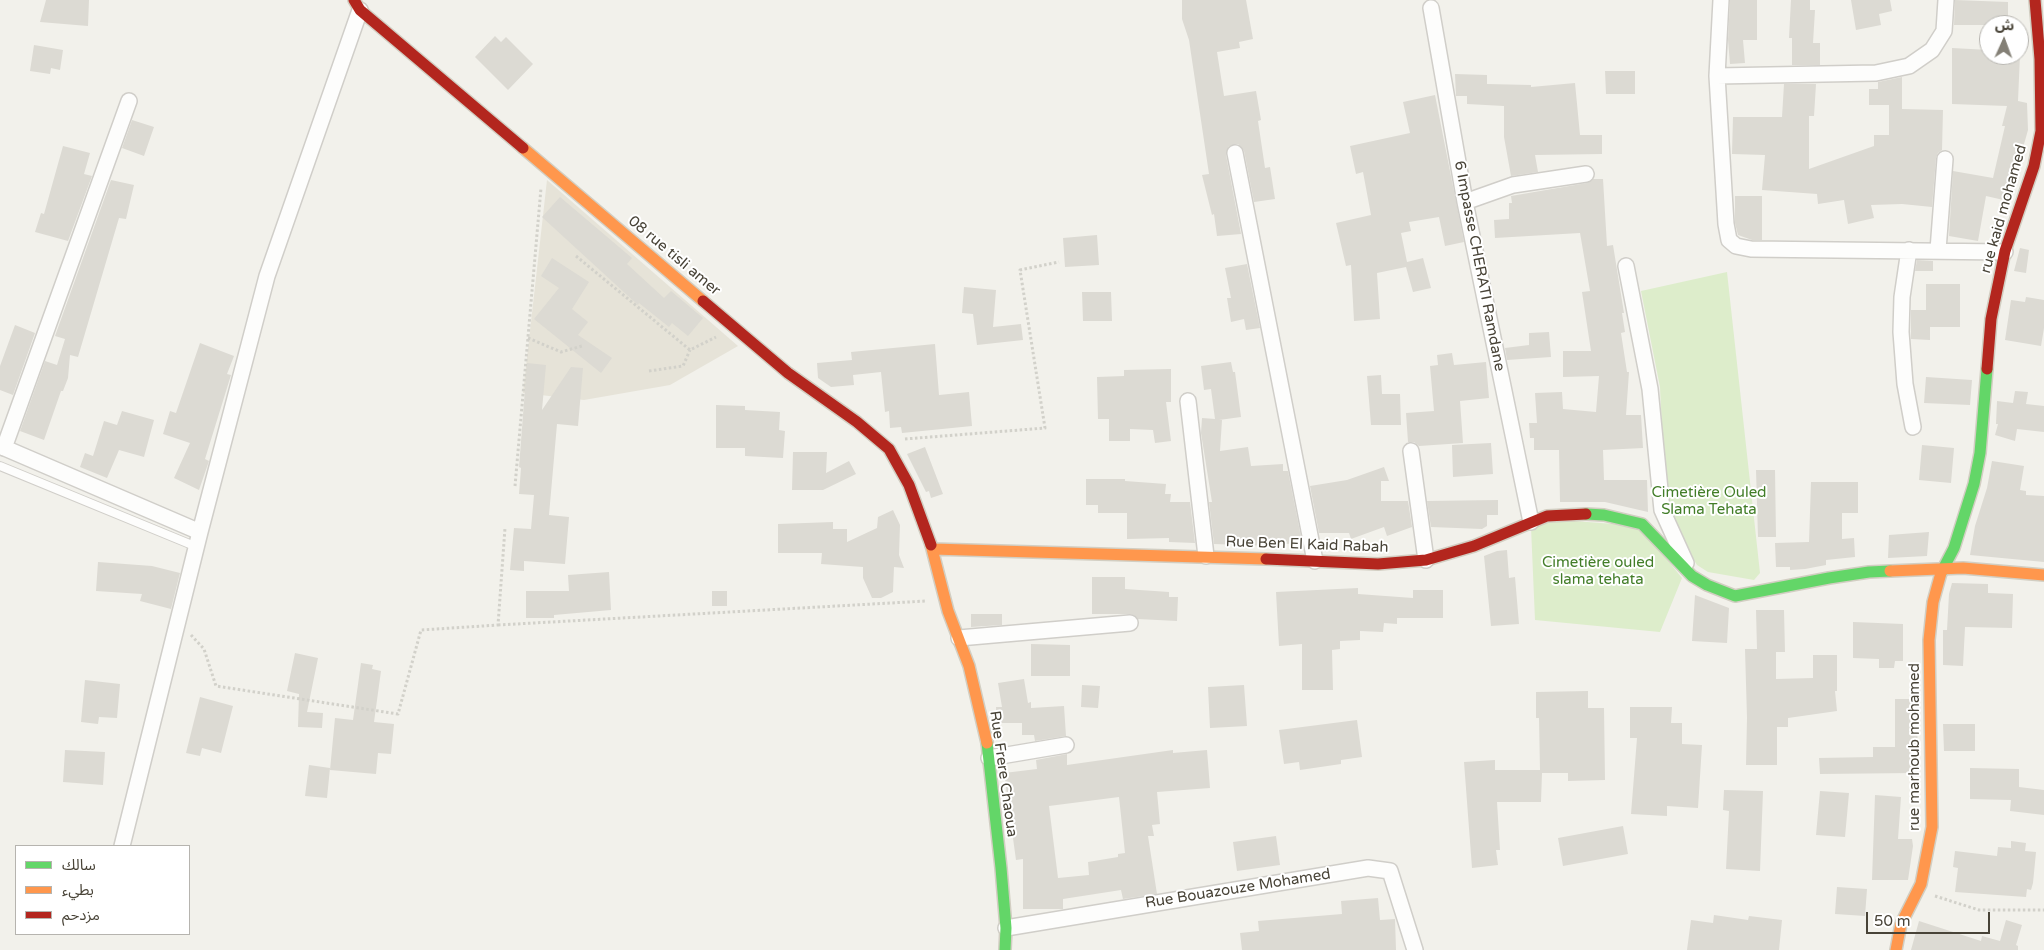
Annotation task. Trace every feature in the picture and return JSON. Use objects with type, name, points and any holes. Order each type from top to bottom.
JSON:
[{"type":"street","points":[[1721,0],[1717,76],[1726,224],[1729,240],[1736,246],[1751,249],[2005,252]]},
{"type":"street","points":[[1717,76],[1876,73],[1909,66],[1932,50],[1944,31],[1946,0]]},
{"type":"street","name":"rue kaid mohamed","points":[[1942,569],[1954,548],[1974,484],[1980,453],[1991,319],[2005,252],[2034,166],[2041,131],[2040,59],[2035,0]]},
{"type":"street","points":[[122,845],[267,276],[357,5]]},
{"type":"street","name":"08 rue tisli amer","points":[[357,5],[788,373],[857,422],[889,449],[909,485],[932,549]]},
{"type":"street","name":"6 Impasse CHERATI Ramdane","points":[[1431,8],[1464,202],[1531,522]]},
{"type":"street","points":[[129,101],[2,447],[199,540]]},
{"type":"street","points":[[1236,153],[1315,561]]},
{"type":"street","points":[[1938,250],[1945,159]]},
{"type":"street","points":[[1464,202],[1513,185],[1586,174]]},
{"type":"street","points":[[1909,250],[1902,297],[1901,332],[1905,384],[1913,427]]},
{"type":"street","points":[[1626,266],[1650,389],[1662,510],[1692,576]]},
{"type":"street","points":[[1188,401],[1206,556]]},
{"type":"street","points":[[1411,451],[1426,560]]},
{"type":"street","name":"Rue Ben El Kaid Rabah","points":[[932,549],[1206,556],[1378,564],[1426,560],[1474,546],[1547,516],[1573,514],[1604,515],[1642,524],[1692,576],[1707,585],[1735,596],[1819,579],[1869,572],[1963,568],[2044,575]]},
{"type":"street","name":"Rue Frere Chaoua","points":[[932,549],[947,600],[948,611],[969,666],[986,735],[1006,928],[1005,950]]},
{"type":"street","name":"rue marhoub mohamed","points":[[1896,950],[1900,924],[1921,884],[1932,827],[1929,640],[1933,602],[1942,569]]},
{"type":"street","points":[[959,638],[1130,623]]},
{"type":"street","points":[[989,758],[1066,745]]},
{"type":"street","name":"Rue Bouazouze Mohamed","points":[[1006,928],[1368,868],[1390,871],[1414,950]]},
{"type":"lane","points":[[0,466],[199,540]]},
{"type":"path","points":[[515,486],[543,165]]},
{"type":"path","points":[[576,256],[690,350]]},
{"type":"path","points":[[879,441],[1046,428],[1020,270],[1059,262]]},
{"type":"path","points":[[649,370],[683,366],[690,350],[735,328]]},
{"type":"path","points":[[528,338],[561,352],[582,346]]},
{"type":"path","points":[[498,625],[506,528]]},
{"type":"path","points":[[178,622],[204,649],[216,686],[398,714],[421,630],[947,600]]},
{"type":"path","points":[[1918,891],[1980,910],[2044,910]]},
{"type":"shaded area","points":[[547,180],[738,346],[670,385],[584,400],[523,393]]},
{"type":"green space","name":"Cimetière Ouled Slama Tehata","points":[[1727,272],[1760,573],[1754,580],[1708,572],[1697,565],[1666,515],[1660,387],[1641,291]]},
{"type":"green space","name":"Cimetière ouled slama tehata","points":[[1548,519],[1640,526],[1682,578],[1660,632],[1535,620],[1531,527]]},
{"type":"building","points":[[46,0],[89,0],[88,26],[40,22]]},
{"type":"building","points":[[1182,0],[1246,0],[1253,39],[1239,42],[1240,48],[1217,52],[1224,96],[1256,91],[1261,120],[1258,121],[1265,168],[1270,167],[1275,199],[1254,202],[1244,151],[1238,144],[1229,146],[1226,155],[1241,234],[1217,236],[1214,214],[1212,215],[1202,175],[1209,174],[1189,40],[1182,19]]},
{"type":"building","points":[[1730,0],[1757,0],[1757,40],[1743,40],[1745,63],[1730,64],[1728,40]]},
{"type":"building","points":[[1791,0],[1810,0],[1810,10],[1815,10],[1813,43],[1820,43],[1820,65],[1792,65],[1792,38],[1789,38]]},
{"type":"building","points":[[1851,0],[1890,0],[1892,11],[1879,14],[1881,25],[1856,30]]},
{"type":"building","points":[[1955,0],[2008,2],[2008,15],[1979,15],[1979,25],[1954,25]]},
{"type":"building","points":[[495,36],[501,42],[506,37],[533,64],[508,90],[475,57]]},
{"type":"building","points":[[34,45],[63,50],[60,70],[51,68],[50,74],[30,71]]},
{"type":"building","points":[[1952,48],[1979,49],[1979,65],[2020,65],[2018,101],[2027,103],[2028,130],[2008,201],[1986,196],[1978,241],[1949,236],[1953,171],[1993,178],[2005,126],[2002,126],[2007,106],[1952,104]]},
{"type":"building","points":[[1605,71],[1635,71],[1635,94],[1606,94]]},
{"type":"building","points":[[1455,74],[1487,75],[1487,84],[1531,85],[1531,87],[1575,83],[1580,135],[1602,135],[1602,154],[1535,155],[1538,172],[1511,176],[1504,137],[1504,106],[1467,104],[1467,96],[1456,96]]},
{"type":"building","points":[[1902,77],[1902,109],[1943,110],[1942,150],[1936,158],[1932,207],[1902,204],[1871,205],[1874,218],[1848,224],[1844,200],[1818,204],[1817,194],[1762,190],[1765,155],[1732,154],[1733,117],[1782,117],[1784,84],[1816,84],[1814,116],[1809,116],[1809,169],[1874,146],[1874,135],[1889,135],[1889,105],[1869,105],[1869,89],[1878,89],[1878,82]]},
{"type":"building","points":[[1435,95],[1464,242],[1445,246],[1439,217],[1409,222],[1411,231],[1401,233],[1407,262],[1423,258],[1431,288],[1413,292],[1406,267],[1377,273],[1380,319],[1354,321],[1351,265],[1346,266],[1336,223],[1371,215],[1363,172],[1356,174],[1350,146],[1410,133],[1403,102]]},
{"type":"building","points":[[132,120],[154,127],[144,156],[122,148]]},
{"type":"building","points":[[63,146],[90,153],[84,174],[92,176],[68,241],[35,232],[41,213],[44,214]]},
{"type":"building","points":[[1593,179],[1603,179],[1607,246],[1613,245],[1624,313],[1622,313],[1625,332],[1621,333],[1627,372],[1629,372],[1626,415],[1641,415],[1643,448],[1603,450],[1604,480],[1647,480],[1648,512],[1605,502],[1560,502],[1559,450],[1534,450],[1534,438],[1530,438],[1529,423],[1537,423],[1535,393],[1562,392],[1563,409],[1596,412],[1599,376],[1563,377],[1563,351],[1591,351],[1582,292],[1590,291],[1580,233],[1495,238],[1494,220],[1509,219],[1509,203],[1512,203],[1511,196],[1587,183]]},
{"type":"building","points":[[111,180],[134,185],[126,219],[119,218],[78,357],[70,355],[68,378],[63,391],[61,391],[44,440],[20,431],[45,361],[57,365],[65,339],[55,336]]},
{"type":"building","points":[[1735,196],[1762,196],[1762,240],[1752,240],[1738,235],[1735,223]]},
{"type":"building","points":[[560,197],[632,258],[627,264],[664,298],[671,291],[703,318],[688,336],[672,323],[669,327],[639,303],[638,305],[542,217]]},
{"type":"building","points":[[1097,235],[1099,265],[1065,267],[1063,238]]},
{"type":"building","points":[[2020,248],[2029,250],[2026,273],[2014,271]]},
{"type":"building","points":[[552,258],[589,282],[572,309],[588,322],[578,335],[612,358],[601,373],[534,319],[559,288],[541,276]]},
{"type":"building","points":[[1917,260],[1933,261],[1933,271],[1915,271]]},
{"type":"building","points":[[1247,264],[1260,328],[1246,330],[1244,319],[1231,322],[1227,298],[1231,298],[1225,268]]},
{"type":"building","points":[[1926,284],[1960,284],[1960,327],[1930,327],[1930,340],[1911,339],[1911,310],[1926,310]]},
{"type":"building","points":[[964,287],[996,290],[993,327],[1021,324],[1023,340],[977,345],[973,314],[962,313]]},
{"type":"building","points":[[1082,292],[1111,292],[1112,321],[1083,321]]},
{"type":"building","points":[[2026,297],[2044,300],[2044,328],[2041,346],[2005,340],[2011,300],[2025,302]]},
{"type":"building","points":[[15,325],[35,333],[13,395],[0,390],[0,366]]},
{"type":"building","points":[[1549,332],[1551,357],[1507,360],[1505,348],[1529,345],[1529,333]]},
{"type":"building","points":[[200,343],[234,356],[227,374],[231,375],[205,459],[209,461],[199,490],[174,478],[190,443],[163,434],[170,411],[176,413]]},
{"type":"building","points":[[935,344],[939,395],[969,392],[972,426],[902,433],[901,427],[890,428],[889,411],[885,412],[881,372],[853,375],[854,385],[831,387],[818,378],[817,363],[852,360],[851,352]]},
{"type":"building","points":[[1452,353],[1454,365],[1486,362],[1489,398],[1460,401],[1463,443],[1419,446],[1414,442],[1408,442],[1406,413],[1434,411],[1430,366],[1438,365],[1437,355]]},
{"type":"building","points":[[1231,362],[1233,372],[1235,372],[1241,417],[1219,420],[1222,420],[1220,451],[1248,447],[1251,466],[1283,464],[1283,471],[1288,471],[1302,542],[1271,546],[1214,544],[1209,502],[1212,502],[1201,433],[1202,418],[1215,419],[1211,389],[1204,390],[1201,366]]},
{"type":"building","points":[[527,363],[546,365],[542,410],[571,367],[583,368],[578,426],[557,424],[549,515],[569,517],[565,564],[524,561],[524,571],[510,570],[514,528],[531,529],[534,495],[519,494],[521,468],[519,467]]},
{"type":"building","points":[[1171,369],[1171,402],[1166,402],[1171,441],[1155,443],[1153,430],[1130,429],[1130,441],[1109,441],[1109,419],[1098,419],[1097,377],[1124,376],[1124,370]]},
{"type":"building","points":[[1381,375],[1382,394],[1400,394],[1401,425],[1371,425],[1367,376]]},
{"type":"building","points":[[1926,377],[1972,380],[1970,405],[1924,403]]},
{"type":"building","points":[[2015,391],[2028,392],[2026,404],[2044,406],[2044,432],[2017,429],[2015,441],[1995,435],[1998,424],[1996,424],[1997,401],[2013,403]]},
{"type":"building","points":[[716,405],[745,406],[745,410],[780,412],[779,430],[785,431],[783,458],[745,456],[745,448],[716,448]]},
{"type":"building","points":[[122,411],[154,420],[144,457],[119,450],[107,478],[80,467],[85,453],[93,456],[104,421],[117,425]]},
{"type":"building","points":[[1491,443],[1493,474],[1453,477],[1452,445]]},
{"type":"building","points":[[1922,445],[1954,448],[1951,483],[1919,480]]},
{"type":"building","points":[[925,447],[943,494],[931,498],[929,491],[926,492],[907,454]]},
{"type":"building","points":[[793,452],[827,452],[826,473],[849,461],[856,474],[823,490],[792,490]]},
{"type":"building","points":[[1992,461],[2024,466],[2020,490],[2026,491],[2026,495],[2044,496],[2044,562],[1970,555],[1975,526],[1987,488]]},
{"type":"building","points":[[1384,467],[1389,481],[1381,481],[1381,501],[1408,501],[1412,527],[1387,536],[1384,527],[1351,539],[1349,533],[1319,533],[1310,486],[1347,480]]},
{"type":"building","points":[[1756,470],[1775,470],[1776,537],[1758,537]]},
{"type":"building","points":[[1086,479],[1125,479],[1125,481],[1166,484],[1165,494],[1171,494],[1170,502],[1190,502],[1195,543],[1169,542],[1169,538],[1127,539],[1127,513],[1098,513],[1098,505],[1086,505]]},
{"type":"building","points":[[1811,482],[1858,482],[1858,513],[1842,513],[1842,539],[1854,538],[1855,557],[1826,560],[1826,565],[1805,569],[1790,570],[1790,567],[1776,567],[1775,543],[1809,542]]},
{"type":"building","points":[[1498,500],[1498,515],[1487,515],[1487,526],[1482,529],[1431,527],[1427,501]]},
{"type":"building","points":[[893,510],[900,525],[899,555],[904,568],[894,567],[893,592],[881,598],[872,598],[863,578],[863,567],[821,564],[822,553],[778,553],[778,524],[833,522],[833,529],[847,529],[847,542],[877,528],[878,517]]},
{"type":"building","points":[[1929,532],[1927,556],[1888,558],[1889,535]]},
{"type":"building","points":[[1507,550],[1509,578],[1515,577],[1519,624],[1491,626],[1484,556],[1497,551]]},
{"type":"building","points":[[98,562],[152,566],[180,573],[171,609],[140,601],[142,594],[96,591]]},
{"type":"building","points":[[609,572],[611,610],[554,615],[554,618],[526,618],[526,591],[569,591],[568,575]]},
{"type":"building","points":[[1092,577],[1125,577],[1125,589],[1169,592],[1169,597],[1178,597],[1177,621],[1138,619],[1130,614],[1092,614]]},
{"type":"building","points":[[1952,583],[1988,584],[1988,593],[2013,594],[2012,628],[1965,627],[1963,666],[1943,665],[1943,630],[1947,630],[1949,594]]},
{"type":"building","points":[[1358,588],[1358,594],[1413,598],[1413,590],[1443,590],[1443,618],[1397,618],[1397,624],[1384,623],[1383,632],[1360,631],[1360,640],[1340,641],[1340,649],[1332,650],[1333,690],[1302,690],[1302,644],[1279,646],[1276,592]]},
{"type":"building","points":[[712,591],[727,591],[727,606],[712,606]]},
{"type":"building","points":[[1695,595],[1729,608],[1727,643],[1692,641]]},
{"type":"building","points":[[1756,610],[1784,610],[1785,652],[1776,652],[1776,679],[1813,678],[1813,655],[1837,655],[1837,691],[1835,691],[1837,711],[1788,718],[1788,727],[1777,727],[1777,765],[1746,765],[1745,649],[1757,649]]},
{"type":"building","points":[[971,614],[1002,614],[1002,625],[971,627]]},
{"type":"building","points":[[1853,622],[1903,624],[1903,661],[1895,661],[1894,668],[1879,668],[1879,659],[1853,658]]},
{"type":"building","points":[[1031,644],[1070,645],[1070,676],[1031,676]]},
{"type":"building","points":[[295,653],[318,658],[307,712],[323,713],[322,728],[298,727],[299,694],[287,691]]},
{"type":"building","points":[[361,663],[373,665],[372,669],[381,671],[374,722],[394,724],[391,754],[378,753],[376,774],[330,770],[335,718],[353,720]]},
{"type":"building","points":[[1024,679],[1028,703],[1031,702],[1031,708],[1064,706],[1066,736],[1035,741],[1034,735],[1022,735],[1022,723],[997,723],[996,707],[1002,707],[998,683]]},
{"type":"building","points":[[85,680],[120,684],[117,718],[99,717],[98,724],[81,722]]},
{"type":"building","points":[[1082,685],[1100,686],[1098,708],[1081,707]]},
{"type":"building","points":[[1244,685],[1247,726],[1210,728],[1208,687]]},
{"type":"building","points":[[1588,691],[1588,708],[1604,708],[1605,780],[1568,781],[1568,773],[1542,773],[1541,802],[1497,802],[1500,850],[1496,850],[1498,865],[1472,868],[1464,762],[1495,760],[1495,770],[1540,770],[1539,718],[1536,718],[1536,692]]},
{"type":"building","points":[[200,697],[233,706],[221,753],[202,748],[200,756],[186,753]]},
{"type":"building","points":[[1895,699],[1913,699],[1913,725],[1917,724],[1918,752],[1913,752],[1913,773],[1820,774],[1819,758],[1873,757],[1873,747],[1895,747]]},
{"type":"building","points":[[1630,707],[1672,707],[1671,723],[1682,723],[1682,744],[1702,745],[1698,808],[1667,806],[1667,816],[1631,814],[1637,738],[1630,738]]},
{"type":"building","points":[[1357,720],[1362,757],[1341,760],[1341,764],[1300,770],[1299,762],[1284,764],[1279,730]]},
{"type":"building","points":[[1943,724],[1975,724],[1975,751],[1944,751]]},
{"type":"building","points":[[65,750],[105,752],[103,785],[63,782]]},
{"type":"building","points":[[1173,750],[1173,753],[1207,750],[1210,788],[1157,792],[1160,824],[1152,825],[1154,836],[1148,836],[1157,894],[1123,899],[1121,890],[1063,899],[1063,909],[1023,909],[1023,859],[1016,860],[1004,773],[1037,769],[1036,760],[1067,754],[1067,765]],"holes":[[[1119,797],[1125,853],[1118,854],[1118,857],[1088,862],[1089,875],[1058,878],[1049,806]]]},
{"type":"building","points":[[309,765],[330,768],[327,798],[305,796]]},
{"type":"building","points":[[1970,768],[2019,769],[2019,787],[2044,790],[2044,815],[2010,811],[2011,800],[1970,799]]},
{"type":"building","points":[[1724,790],[1763,791],[1760,871],[1726,869],[1729,811],[1723,810]]},
{"type":"building","points":[[1820,791],[1849,793],[1845,837],[1816,835]]},
{"type":"building","points":[[1875,795],[1901,797],[1898,839],[1912,839],[1913,846],[1908,880],[1872,880]]},
{"type":"building","points":[[1623,826],[1628,854],[1563,866],[1558,838]]},
{"type":"building","points":[[1276,836],[1280,865],[1237,871],[1233,842]]},
{"type":"building","points":[[2011,841],[2026,843],[2025,851],[2036,852],[2033,883],[2031,890],[2027,889],[2026,897],[1955,892],[1958,868],[1953,867],[1955,851],[1997,856],[1998,847],[2011,848]]},
{"type":"building","points":[[1837,887],[1867,889],[1865,916],[1835,914]]},
{"type":"building","points":[[1378,898],[1380,920],[1395,919],[1396,950],[1242,950],[1240,933],[1259,931],[1258,921],[1342,914],[1341,901]]},
{"type":"building","points":[[1714,915],[1748,920],[1749,916],[1782,920],[1779,950],[1687,950],[1691,920],[1713,923]]},
{"type":"building","points":[[2006,920],[2022,925],[2016,945],[2018,950],[1911,950],[1919,921],[1981,941],[1982,936],[2000,941]]},
{"type":"traffic: fast","points":[[1941,573],[1954,548],[1974,484],[1980,453],[1987,369]]},
{"type":"traffic: fast","points":[[1586,514],[1604,515],[1642,524],[1692,576],[1707,585],[1735,596],[1829,578],[1890,571]]},
{"type":"traffic: fast","points":[[987,743],[1001,868],[1006,928],[1005,950]]},
{"type":"traffic: slow","points":[[523,148],[703,301]]},
{"type":"traffic: slow","points":[[931,545],[948,611],[969,666],[987,743]]},
{"type":"traffic: slow","points":[[933,549],[1266,559]]},
{"type":"traffic: slow","points":[[1890,571],[1963,568],[2044,575]]},
{"type":"traffic: slow","points":[[1896,950],[1901,924],[1921,884],[1932,827],[1929,640],[1933,602],[1941,573]]},
{"type":"traffic: jam","points":[[354,0],[360,10],[523,148]]},
{"type":"traffic: jam","points":[[1987,369],[1991,319],[2005,251],[2034,166],[2041,131],[2040,59],[2035,0]]},
{"type":"traffic: jam","points":[[703,301],[788,373],[857,422],[889,449],[909,485],[931,545]]},
{"type":"traffic: jam","points":[[1266,559],[1378,564],[1426,560],[1474,546],[1547,516],[1586,514]]}]
